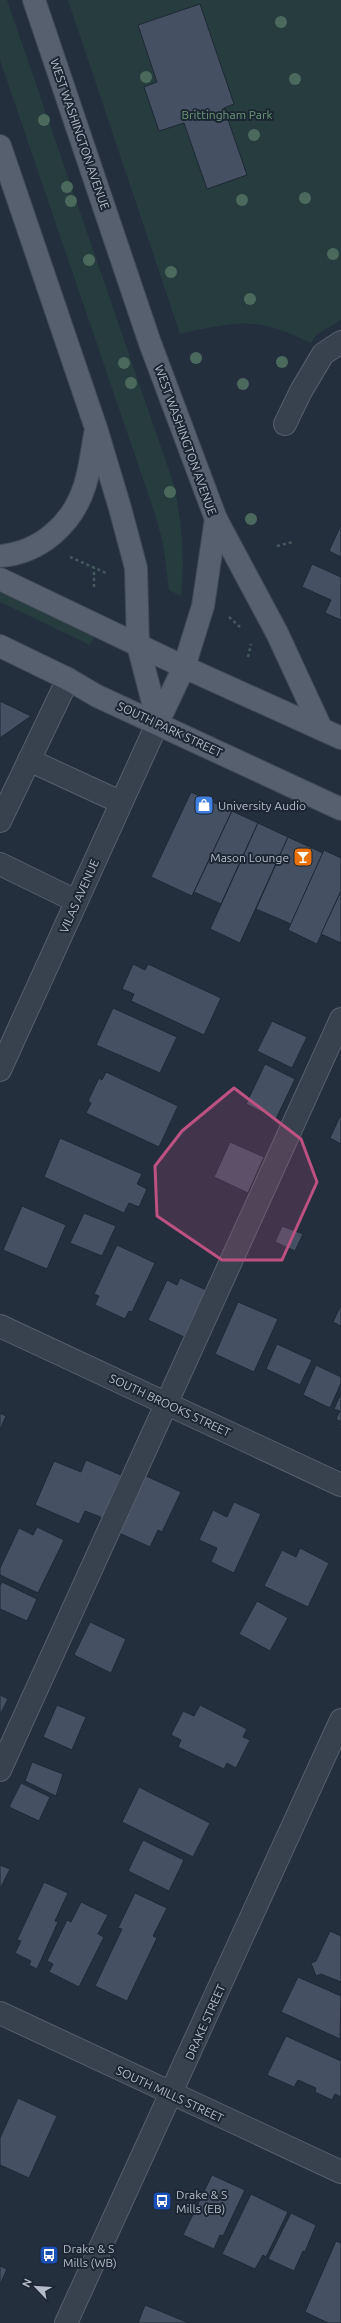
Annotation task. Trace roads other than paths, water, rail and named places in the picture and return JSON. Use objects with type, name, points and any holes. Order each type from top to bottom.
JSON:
[{"type":"main road","name":"WEST WASHINGTON AVENUE","points":[[34,0],[150,343],[216,519],[203,606],[184,668],[158,722]]},
{"type":"main road","points":[[0,146],[96,428],[136,568],[138,645],[158,722]]},
{"type":"main road","points":[[0,556],[18,554],[42,543],[59,528],[68,516],[85,486],[96,428]]},
{"type":"main road","points":[[216,519],[277,633],[321,728]]},
{"type":"main road","points":[[0,579],[184,668],[341,738]]},
{"type":"main road","name":"SOUTH PARK STREET","points":[[0,646],[68,679],[98,696],[158,722],[341,809]]},
{"type":"street","points":[[285,424],[301,391],[323,354],[341,342]]},
{"type":"street","points":[[3,810],[30,760],[68,679]]},
{"type":"street","name":"VILAS AVENUE","points":[[0,1070],[120,802],[158,722]]},
{"type":"street","points":[[30,760],[120,802]]},
{"type":"street","points":[[0,864],[76,901]]},
{"type":"street","points":[[0,1770],[341,1019]]},
{"type":"street","name":"SOUTH BROOKS STREET","points":[[0,1326],[341,1485]]},
{"type":"street","name":"DRAKE STREET","points":[[66,2323],[172,2095],[341,1720]]},
{"type":"street","name":"SOUTH MILLS STREET","points":[[0,2013],[172,2095],[341,2172]]},
{"type":"place","name":"University Audio","points":[[204,805]]},
{"type":"place","name":"Mason Lounge","points":[[303,857]]},
{"type":"place","name":"Drake & S Mills (EB)","points":[[162,2201]]},
{"type":"place","name":"Drake & S Mills (WB)","points":[[49,2255]]},
{"type":"park label","name":"Brittingham Park","points":[[227,114]]}]
